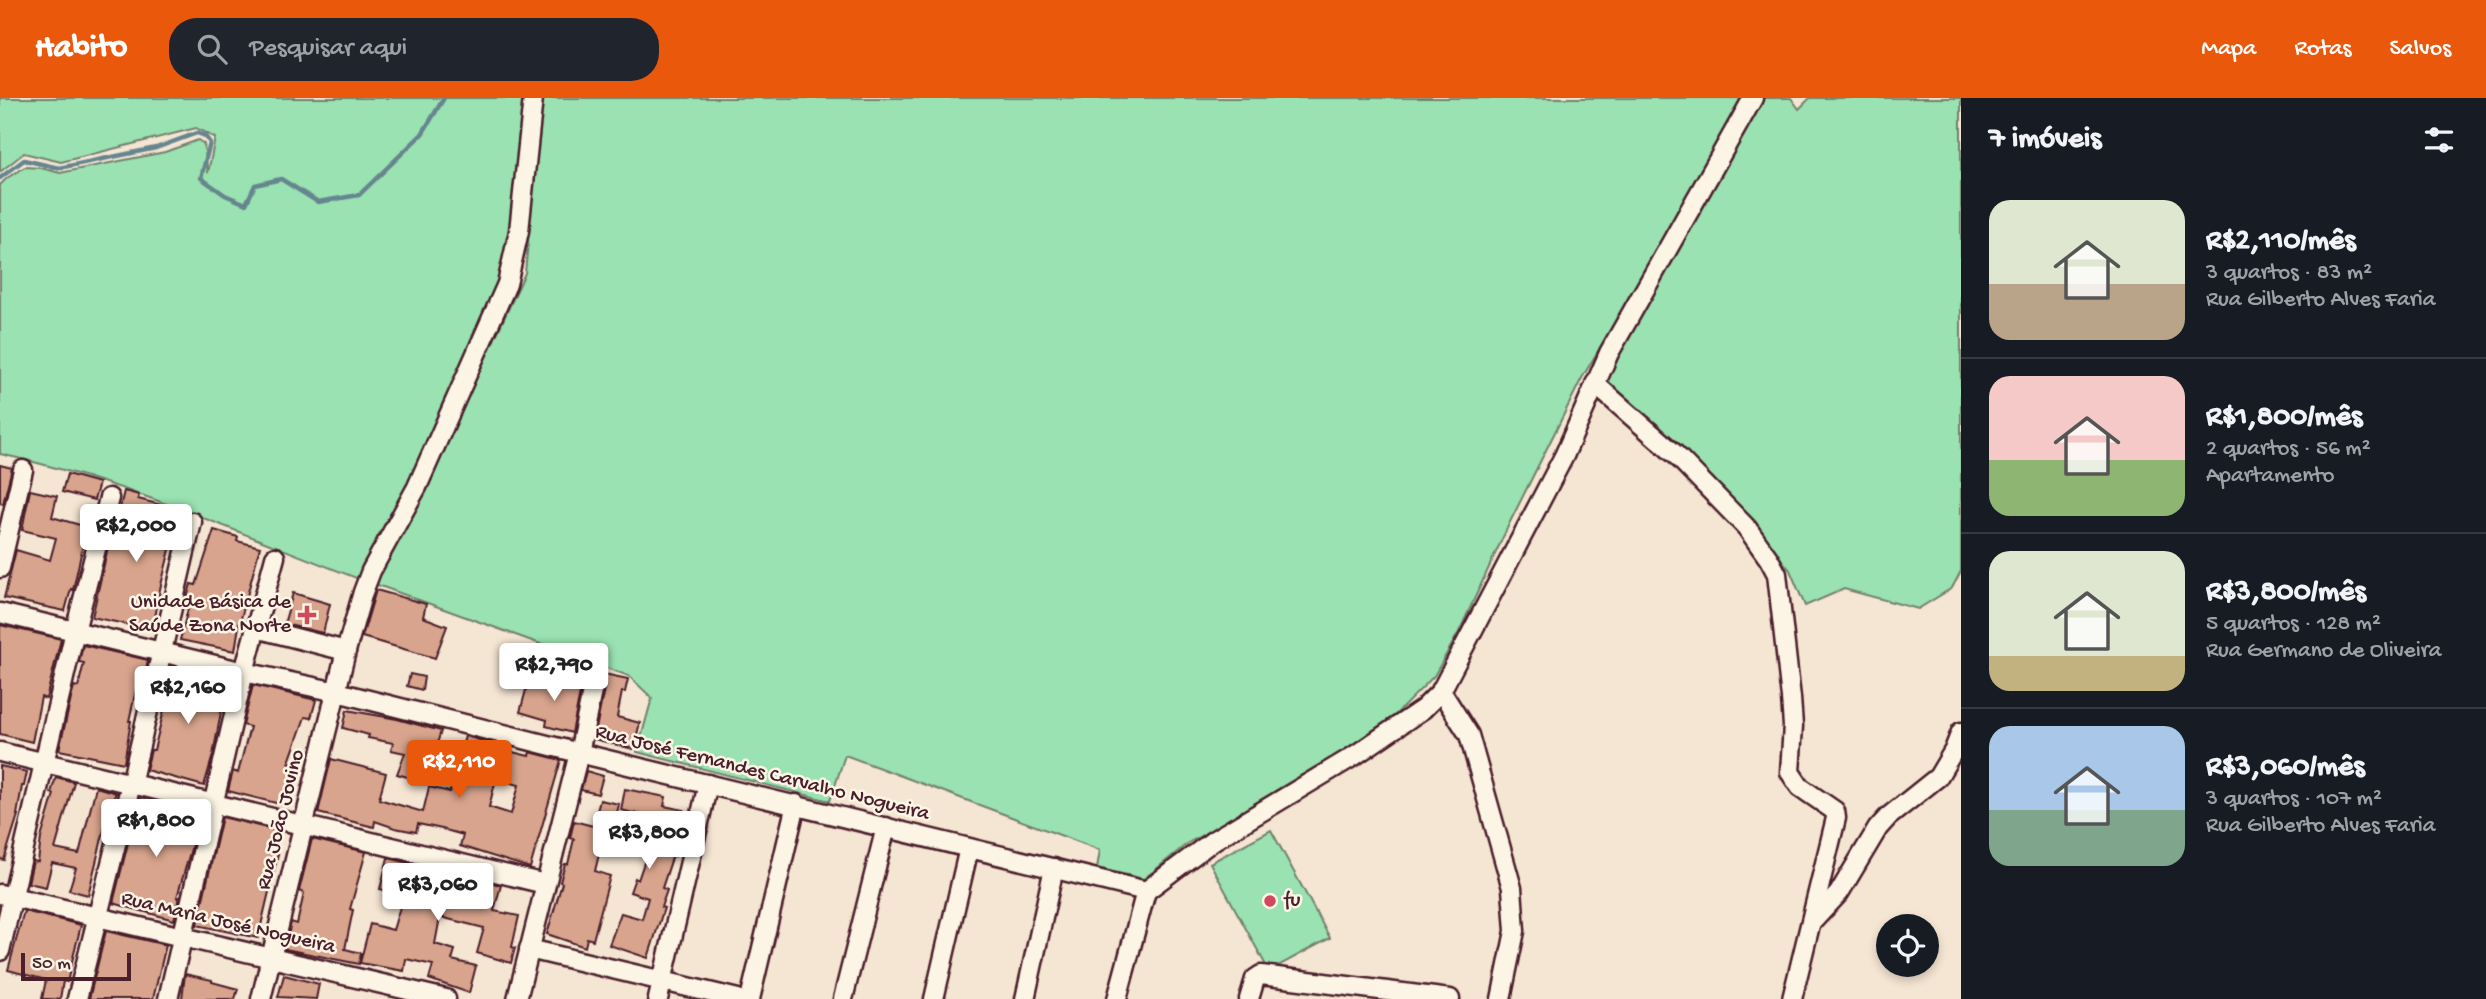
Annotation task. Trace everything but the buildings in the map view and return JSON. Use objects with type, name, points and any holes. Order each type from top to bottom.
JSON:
[{"type":"street","name":"Rua João Jovino","points":[[261,999],[346,652],[371,571],[417,487],[507,284],[519,231],[533,98]]},
{"type":"street","points":[[1117,999],[1146,891],[1214,840],[1354,756],[1423,709],[1441,691],[1540,506],[1609,353],[1753,98]]},
{"type":"street","points":[[1595,384],[1676,456],[1747,528],[1777,574],[1791,707],[1790,772],[1800,787],[1835,811],[1836,818],[1792,999]]},
{"type":"street","points":[[0,568],[23,470]]},
{"type":"street","points":[[0,951],[6,895],[45,763],[109,498]]},
{"type":"street","points":[[77,999],[131,784],[192,522]]},
{"type":"street","points":[[168,999],[244,672],[275,557]]},
{"type":"street","name":"Rua José Fernandes Carvalho Nogueira","points":[[0,613],[337,692],[1146,891]]},
{"type":"street","points":[[256,628],[346,652]]},
{"type":"street","points":[[517,999],[579,753],[594,682]]},
{"type":"street","points":[[1441,691],[1469,735],[1511,888],[1515,931],[1501,999]]},
{"type":"street","points":[[1811,924],[1839,893],[1872,837],[1888,817],[1938,776],[1954,750],[1961,732]]},
{"type":"street","points":[[0,752],[545,884]]},
{"type":"street","points":[[658,999],[708,784]]},
{"type":"street","points":[[750,999],[796,804]]},
{"type":"street","points":[[843,999],[886,827]]},
{"type":"street","points":[[934,999],[969,848]]},
{"type":"street","points":[[1025,999],[1054,868]]},
{"type":"street","name":"Rua Maria José Nogueira","points":[[6,895],[446,999]]},
{"type":"street","points":[[528,949],[738,999]]},
{"type":"street","points":[[1250,994],[1257,976],[1261,975],[1450,999]]},
{"type":"green space","points":[[0,98],[525,98],[509,260],[411,488],[359,579],[137,494],[46,465],[0,454],[0,185],[25,167],[60,173],[165,152],[198,140],[204,144],[208,173],[215,138],[196,128],[61,162],[24,153],[0,172]]},
{"type":"green space","points":[[542,98],[1748,98],[1582,378],[1459,632],[1434,676],[1396,714],[1355,743],[1188,843],[1144,879],[1097,868],[1100,850],[845,755],[830,801],[637,752],[652,698],[629,676],[372,583],[425,489],[525,273]]},
{"type":"green space","points":[[1755,98],[1791,98],[1799,109],[1810,98],[1961,98],[1961,571],[1952,588],[1918,609],[1844,589],[1805,606],[1790,570],[1749,520],[1602,385]]},
{"type":"green space","name":"fu","points":[[1271,830],[1330,938],[1269,971],[1210,863]]},
{"type":"waterway","points":[[0,178],[24,160],[59,168],[156,148],[197,133],[205,136],[210,143],[201,178],[225,195],[246,204],[255,185],[281,179],[318,202],[359,195],[422,134],[444,98]]},
{"type":"place","name":"Unidade Básica de Saúde Zona Norte","points":[[307,615]]},
{"type":"place","name":"fu","points":[[1270,901]]}]
